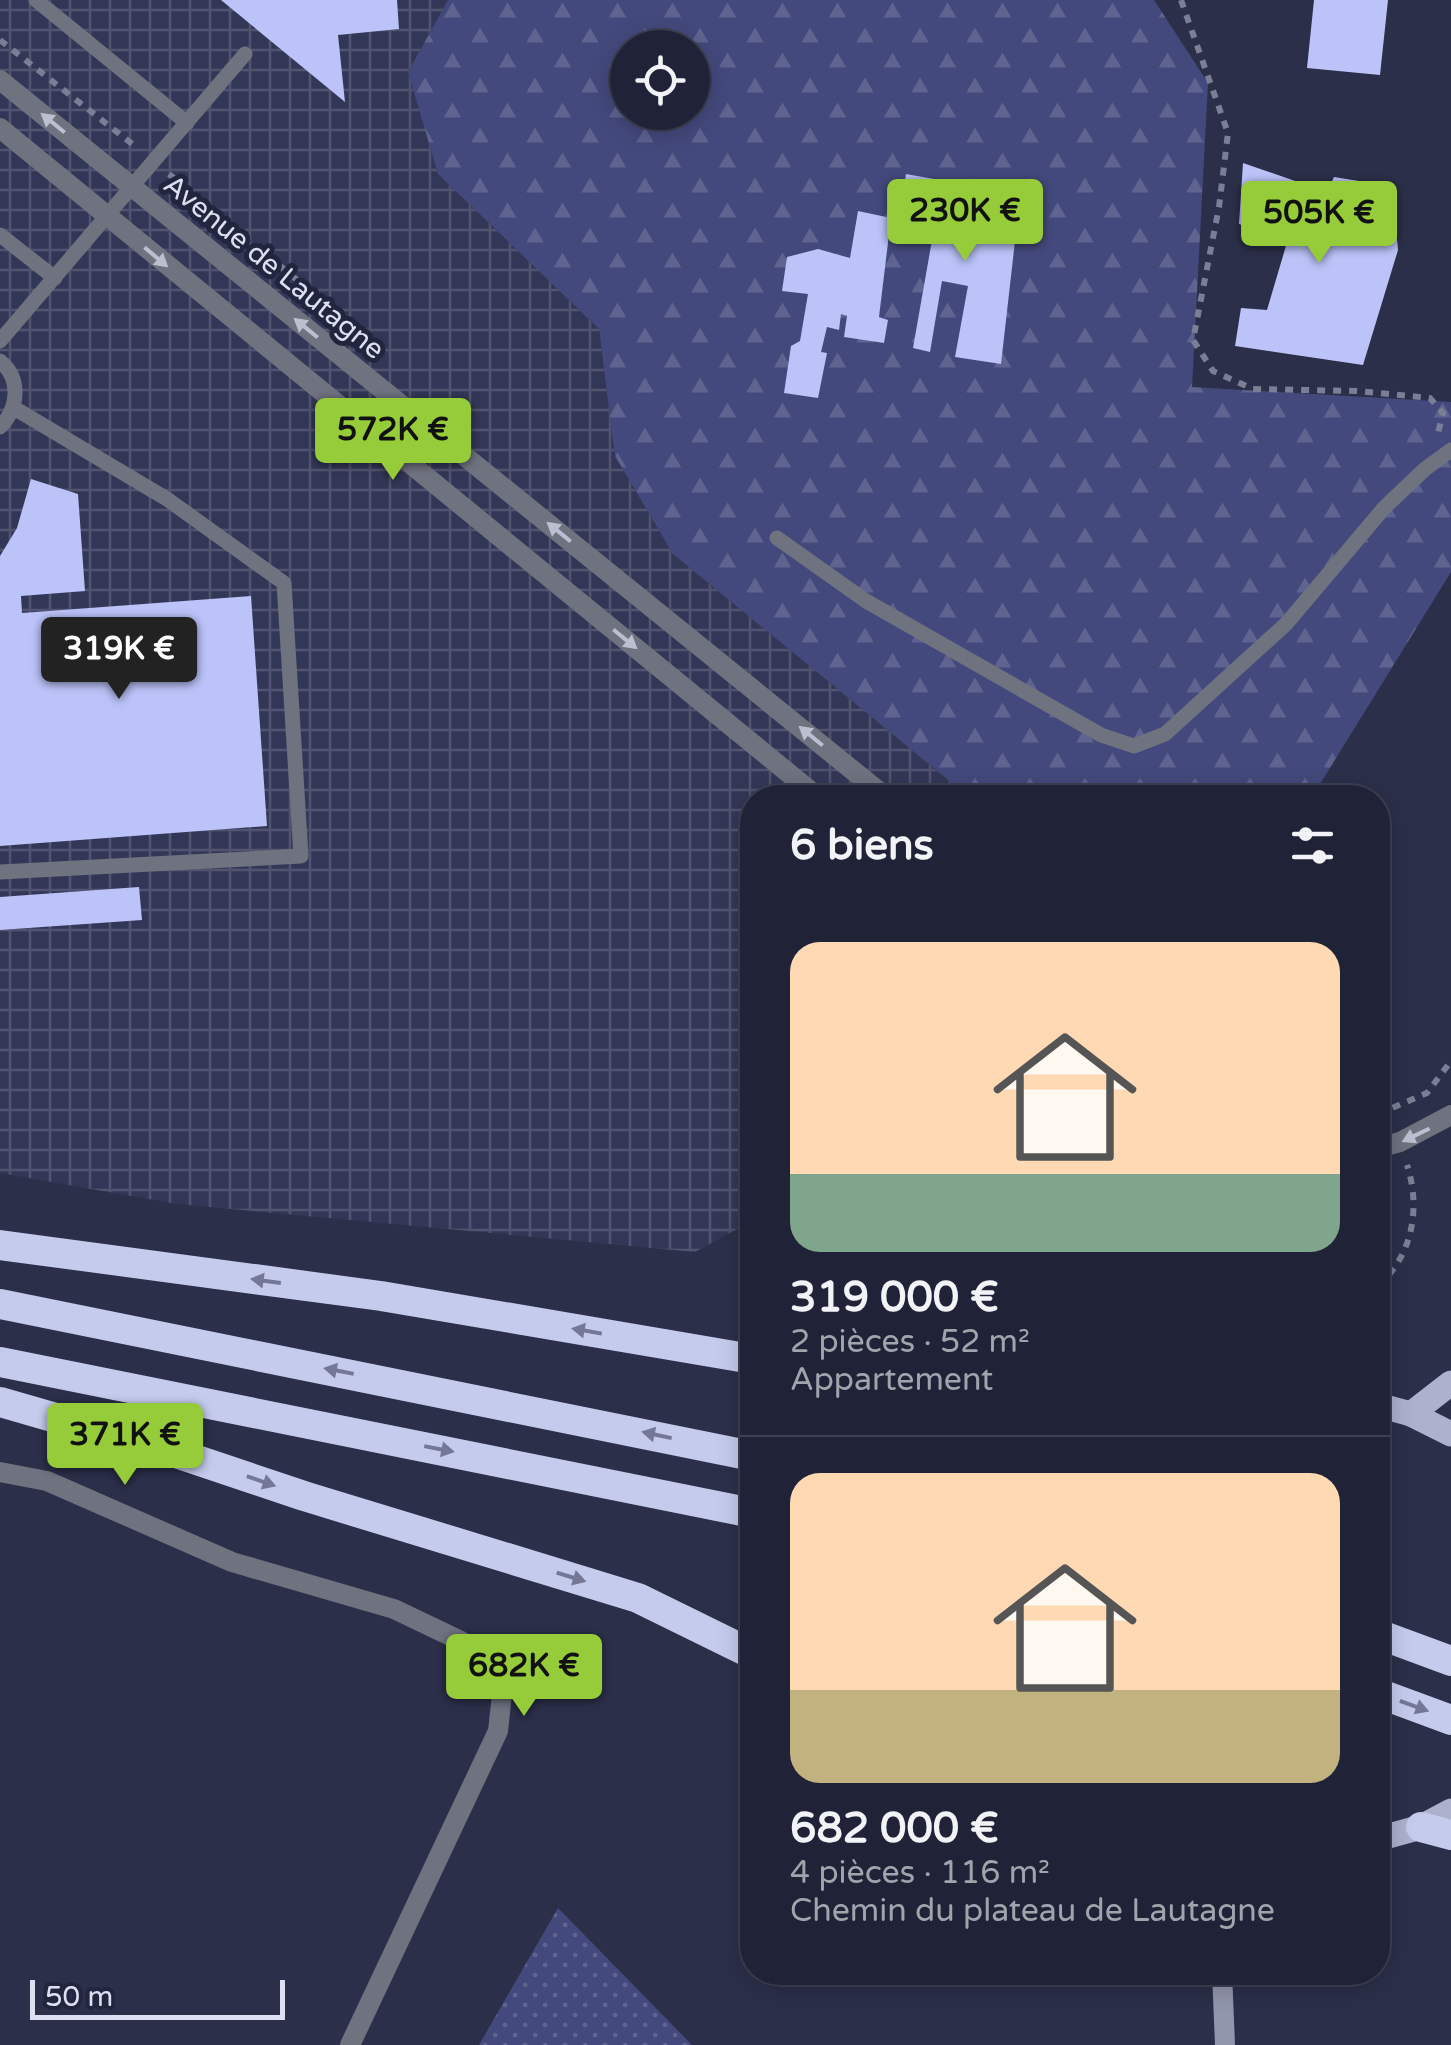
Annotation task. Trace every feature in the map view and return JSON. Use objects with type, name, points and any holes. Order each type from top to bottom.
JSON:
[{"type":"highway","points":[[0,1246],[380,1296],[740,1356]]},
{"type":"highway","points":[[0,1304],[740,1454]]},
{"type":"highway","points":[[0,1362],[740,1511]]},
{"type":"highway","points":[[0,1402],[170,1450],[304,1496],[638,1598],[740,1648]]},
{"type":"highway","points":[[1390,1638],[1451,1661]]},
{"type":"highway","points":[[1390,1697],[1451,1720]]},
{"type":"highway","points":[[1421,1827],[1451,1835]]},
{"type":"main road","points":[[1411,1414],[1451,1382]]},
{"type":"main road","points":[[1390,1408],[1451,1434]]},
{"type":"main road","points":[[1390,1836],[1421,1827],[1451,1811]]},
{"type":"main road","points":[[1224,1985],[1225,2045]]},
{"type":"main road","points":[[1225,1996],[1229,1985]]},
{"type":"street","name":"Avenue de Lautagne","points":[[0,80],[871,785]]},
{"type":"street","points":[[0,128],[803,785]]},
{"type":"street","points":[[1390,1145],[1451,1115]]},
{"type":"street","points":[[0,1472],[47,1481],[232,1562],[394,1610],[461,1641],[503,1685],[498,1731],[350,2045]]},
{"type":"lane","points":[[36,0],[188,123]]},
{"type":"lane","points":[[0,342],[245,54]]},
{"type":"lane","points":[[0,235],[55,278]]},
{"type":"lane","points":[[0,361],[7,366],[16,386],[14,408],[0,427]]},
{"type":"lane","points":[[0,872],[300,856],[284,583],[168,499],[14,408]]},
{"type":"lane","points":[[778,538],[866,600],[1101,734],[1134,746],[1165,734],[1286,624],[1384,508],[1448,451]]},
{"type":"path","points":[[1181,0],[1228,133],[1219,207],[1193,340],[1213,370],[1253,388],[1430,398],[1443,413],[1438,432],[1448,451]]},
{"type":"path","points":[[1390,1109],[1427,1093],[1451,1060]]},
{"type":"path","points":[[1390,1268],[1406,1244],[1416,1211],[1415,1190],[1400,1142]]},
{"type":"shaded area","points":[[0,0],[448,0],[408,72],[438,174],[599,329],[615,456],[673,554],[954,785],[740,785],[740,1228],[695,1252],[177,1204],[0,1173]]},
{"type":"green space","points":[[448,0],[1154,0],[1208,83],[1192,387],[1451,402],[1451,572],[1319,785],[954,785],[673,554],[615,456],[599,329],[438,174],[408,72]]},
{"type":"green space","points":[[558,1908],[692,2045],[479,2045]]},
{"type":"building","points":[[221,0],[397,0],[399,29],[338,35],[345,102]]},
{"type":"building","points":[[1314,0],[1388,0],[1380,75],[1307,68]]},
{"type":"building","points":[[1243,163],[1327,192],[1334,177],[1384,185],[1380,211],[1395,217],[1398,250],[1363,365],[1235,346],[1241,308],[1267,310],[1288,239],[1239,224]]},
{"type":"building","points":[[906,174],[945,181],[943,191],[1019,206],[1001,364],[955,357],[968,286],[942,281],[930,352],[913,348],[935,223],[899,216]]},
{"type":"building","points":[[858,211],[891,218],[879,317],[888,320],[884,343],[844,337],[847,316],[841,314],[839,330],[827,327],[821,352],[827,353],[818,398],[784,393],[791,346],[800,341],[808,294],[782,291],[787,257],[818,249],[850,258]]},
{"type":"building","points":[[31,479],[78,494],[85,591],[21,596],[22,613],[251,596],[267,826],[0,846],[0,556],[17,528]]},
{"type":"building","points":[[139,887],[142,920],[0,930],[0,897]]}]
